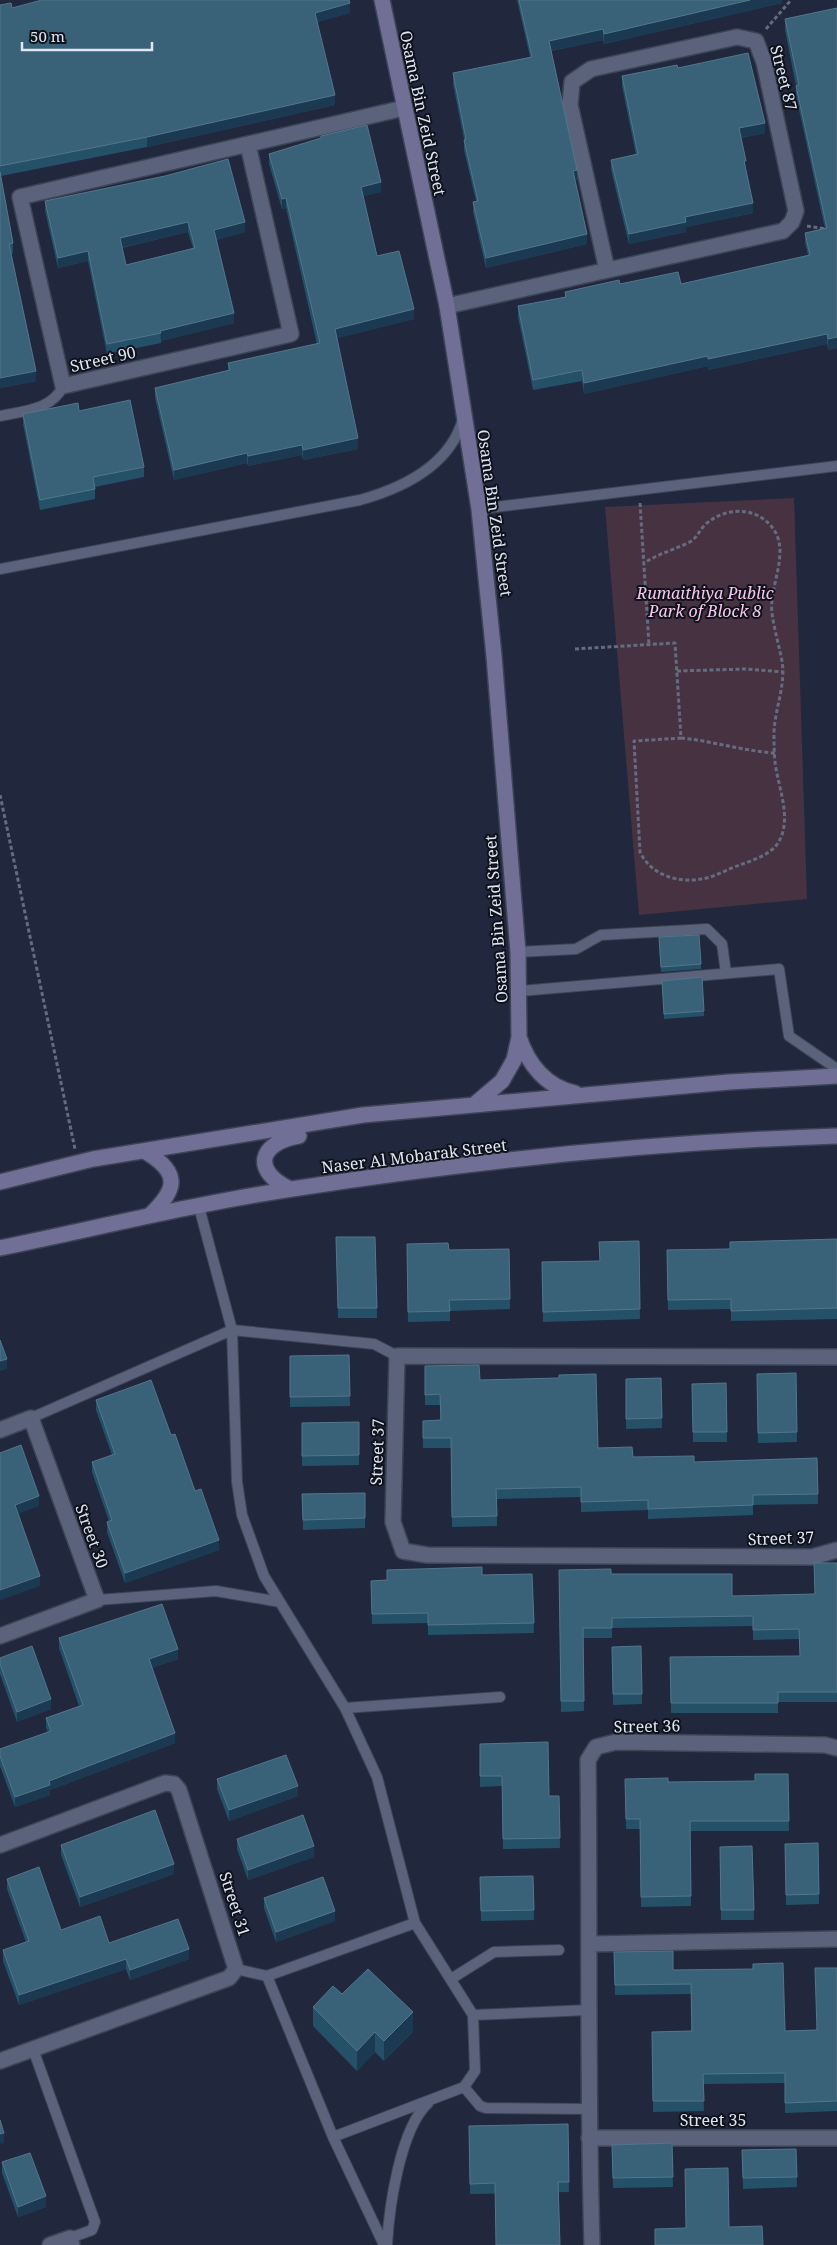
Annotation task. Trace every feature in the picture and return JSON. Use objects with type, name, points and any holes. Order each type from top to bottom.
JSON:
[{"type":"street","name":"Osama Bin Zeid Street","points":[[382,0],[447,306],[479,509],[492,626],[518,952],[520,991],[519,1037],[514,1060],[502,1081],[476,1104]]},
{"type":"street","name":"Street 87","points":[[607,270],[570,105],[572,82],[591,69],[737,37],[756,41],[764,62],[796,211],[792,222]]},
{"type":"street","name":"Street 90","points":[[248,145],[291,334],[63,386],[20,198],[404,108]]},
{"type":"street","points":[[447,306],[783,231],[792,222]]},
{"type":"street","name":"Osama Bin Zeid Street","points":[[519,1037],[529,1061],[547,1080],[570,1092],[583,1095]]},
{"type":"street","points":[[0,1182],[78,1162],[363,1115],[729,1082],[837,1076]]},
{"type":"street","points":[[290,1189],[276,1182],[267,1171],[266,1155],[270,1146],[282,1139],[349,1127],[363,1115]]},
{"type":"street","name":"Naser Al Mobarak Street","points":[[0,1248],[149,1216],[290,1189],[474,1164],[612,1151],[837,1136]]},
{"type":"street","points":[[146,1152],[166,1166],[171,1182],[170,1193],[164,1202],[149,1216]]},
{"type":"street","points":[[397,1356],[837,1357]]},
{"type":"street","name":"Street 37","points":[[397,1356],[393,1522],[403,1551],[427,1555],[812,1557],[837,1550]]},
{"type":"street","points":[[0,1430],[31,1418]]},
{"type":"street","name":"Street 30","points":[[31,1418],[97,1600]]},
{"type":"street","points":[[0,1636],[97,1600]]},
{"type":"street","name":"Street 36","points":[[588,2010],[590,1944],[588,1760],[596,1747],[616,1742],[825,1745],[837,1748]]},
{"type":"street","name":"Street 31","points":[[0,1846],[166,1784],[174,1784],[179,1790],[236,1969]]},
{"type":"street","points":[[590,1944],[837,1940]]},
{"type":"street","points":[[0,2061],[229,1978],[236,1969]]},
{"type":"street","points":[[588,2010],[588,2109],[592,2245]]},
{"type":"street","name":"Street 35","points":[[589,2138],[837,2138]]},
{"type":"street","points":[[50,2245],[71,2241]]},
{"type":"lane","points":[[0,416],[50,403],[59,395],[63,386]]},
{"type":"lane","points":[[0,569],[360,500],[380,494],[414,478],[445,453],[459,434],[464,415]]},
{"type":"lane","points":[[479,509],[837,466]]},
{"type":"lane","points":[[518,952],[576,949],[601,935],[707,928],[722,944],[726,974]]},
{"type":"lane","points":[[520,991],[779,969],[789,1036],[837,1069]]},
{"type":"lane","points":[[199,1207],[232,1330],[237,1482],[250,1542],[264,1576],[345,1708],[377,1777],[415,1922],[473,2015],[475,2071],[464,2087],[333,2137]]},
{"type":"lane","points":[[31,1418],[232,1330],[374,1344],[397,1356]]},
{"type":"lane","points":[[97,1600],[216,1591],[280,1602]]},
{"type":"lane","points":[[345,1708],[500,1697]]},
{"type":"lane","points":[[236,1969],[267,1976],[415,1922]]},
{"type":"lane","points":[[451,1979],[494,1952],[559,1950]]},
{"type":"lane","points":[[267,1976],[333,2137],[386,2245]]},
{"type":"lane","points":[[473,2015],[588,2010]]},
{"type":"lane","points":[[33,2049],[95,2222],[92,2230],[71,2241]]},
{"type":"lane","points":[[464,2087],[480,2106],[486,2108],[588,2109]]},
{"type":"lane","points":[[386,2245],[398,2169],[418,2116],[431,2101]]},
{"type":"path","points":[[756,41],[791,0]]},
{"type":"path","points":[[792,222],[823,230],[830,228]]},
{"type":"path","points":[[639,489],[648,645]]},
{"type":"path","points":[[644,563],[655,556],[689,542],[709,522],[729,512],[742,512],[762,517],[772,527],[779,540],[780,556],[771,610],[782,672],[774,731],[775,754],[779,790],[786,817],[784,831],[778,844],[765,855],[702,880],[667,877],[655,871],[645,862],[640,852],[634,741],[681,738],[711,740],[755,752],[775,754]]},
{"type":"path","points":[[575,649],[675,643],[681,738]]},
{"type":"path","points":[[677,672],[746,669],[782,672]]},
{"type":"path","points":[[0,795],[78,1162]]},
{"type":"green space","name":"Rumaithiya Public Park of Block 8","points":[[794,498],[807,899],[639,915],[605,507]]},
{"type":"building","points":[[42,0],[349,0],[350,3],[315,13],[335,95],[147,137],[0,166],[0,5],[11,3],[12,8]]},
{"type":"building","points":[[519,0],[750,0],[604,34],[603,29],[549,41],[577,170],[573,171],[587,234],[486,258],[473,202],[478,201],[464,140],[466,139],[453,73],[532,57]]},
{"type":"building","points":[[837,8],[837,337],[828,339],[827,334],[708,359],[708,356],[584,383],[582,370],[533,380],[518,306],[566,297],[565,292],[619,280],[620,284],[678,272],[681,284],[810,255],[805,233],[827,228],[796,86],[799,85],[785,19]]},
{"type":"building","points":[[748,53],[765,123],[739,128],[753,203],[685,217],[686,222],[629,234],[611,160],[638,154],[622,76],[677,65],[678,68]]},
{"type":"building","points":[[367,125],[381,182],[361,187],[377,256],[399,251],[414,309],[335,329],[358,438],[303,450],[302,445],[248,456],[247,453],[174,470],[155,388],[230,370],[228,363],[320,343],[286,198],[282,199],[269,154],[321,138],[321,136]]},
{"type":"building","points":[[228,159],[245,222],[214,230],[234,313],[160,331],[161,333],[107,344],[88,251],[58,258],[45,201],[165,176]],"holes":[[[188,222],[195,248],[126,265],[120,238]]]},
{"type":"building","points":[[0,172],[13,243],[9,244],[36,371],[0,378]]},
{"type":"building","points":[[130,400],[144,467],[93,477],[95,489],[40,500],[23,414],[78,403],[79,411]]},
{"type":"building","points":[[699,935],[701,964],[661,967],[659,937]]},
{"type":"building","points":[[702,977],[704,1011],[664,1014],[662,981]]},
{"type":"building","points":[[336,1237],[375,1237],[377,1308],[338,1308]]},
{"type":"building","points":[[837,1239],[837,1308],[731,1311],[731,1299],[668,1300],[667,1250],[730,1249],[730,1242]]},
{"type":"building","points":[[639,1241],[640,1309],[543,1312],[542,1262],[600,1261],[599,1242]]},
{"type":"building","points":[[448,1243],[449,1250],[509,1249],[510,1299],[449,1300],[450,1311],[408,1312],[407,1244]]},
{"type":"building","points":[[0,1340],[7,1359],[0,1361]]},
{"type":"building","points":[[349,1355],[350,1396],[290,1397],[290,1356]]},
{"type":"building","points":[[479,1365],[480,1380],[559,1378],[559,1375],[596,1374],[598,1448],[632,1447],[633,1457],[694,1456],[694,1462],[817,1458],[818,1494],[753,1495],[753,1505],[648,1509],[648,1500],[581,1502],[581,1487],[496,1489],[497,1516],[452,1517],[451,1438],[423,1438],[423,1421],[441,1420],[440,1394],[425,1395],[425,1366]]},
{"type":"building","points":[[796,1373],[797,1432],[758,1433],[757,1374]]},
{"type":"building","points":[[661,1378],[662,1418],[626,1419],[626,1379]]},
{"type":"building","points":[[151,1380],[171,1435],[175,1434],[195,1491],[201,1489],[219,1540],[125,1573],[107,1522],[112,1520],[92,1462],[115,1454],[96,1400]]},
{"type":"building","points":[[726,1383],[727,1432],[693,1432],[692,1384]]},
{"type":"building","points":[[359,1422],[359,1455],[302,1456],[302,1423]]},
{"type":"building","points":[[21,1445],[39,1496],[15,1505],[40,1576],[0,1590],[0,1453]]},
{"type":"building","points":[[365,1493],[365,1518],[303,1520],[302,1494]]},
{"type":"building","points":[[814,1563],[837,1563],[837,1692],[778,1692],[778,1703],[671,1703],[670,1657],[800,1656],[799,1629],[753,1630],[753,1616],[612,1618],[612,1628],[583,1628],[584,1701],[561,1701],[559,1570],[611,1569],[611,1574],[732,1574],[732,1596],[815,1594]]},
{"type":"building","points":[[482,1567],[482,1575],[532,1574],[534,1623],[428,1625],[428,1613],[372,1614],[371,1581],[387,1580],[387,1570]]},
{"type":"building","points":[[162,1604],[178,1649],[149,1659],[175,1733],[49,1781],[50,1785],[15,1797],[0,1756],[0,1749],[51,1731],[46,1718],[83,1705],[59,1638]]},
{"type":"building","points":[[32,1646],[51,1699],[17,1712],[0,1664],[0,1658]]},
{"type":"building","points":[[641,1646],[642,1694],[613,1694],[612,1647]]},
{"type":"building","points":[[548,1742],[549,1796],[559,1796],[560,1838],[503,1839],[502,1776],[480,1776],[480,1744]]},
{"type":"building","points":[[286,1755],[298,1786],[229,1810],[217,1779]]},
{"type":"building","points":[[755,1774],[788,1774],[789,1821],[690,1821],[691,1896],[641,1897],[640,1819],[626,1819],[625,1779],[668,1778],[668,1782],[755,1781]]},
{"type":"building","points":[[155,1810],[174,1864],[80,1897],[61,1845]]},
{"type":"building","points":[[303,1815],[314,1846],[248,1870],[237,1839]]},
{"type":"building","points":[[818,1843],[819,1894],[786,1895],[785,1844]]},
{"type":"building","points":[[752,1846],[754,1910],[721,1910],[720,1847]]},
{"type":"building","points":[[39,1867],[61,1930],[100,1916],[109,1943],[178,1919],[189,1949],[130,1970],[126,1959],[19,1995],[3,1950],[29,1941],[7,1879]]},
{"type":"building","points":[[533,1876],[534,1910],[481,1911],[480,1877]]},
{"type":"building","points":[[323,1877],[335,1911],[276,1932],[264,1898]]},
{"type":"building","points":[[673,1951],[673,1970],[753,1969],[753,1964],[783,1963],[785,2031],[817,2030],[815,1968],[837,1968],[837,2101],[785,2103],[785,2073],[703,2074],[704,2101],[653,2101],[652,2032],[692,2031],[691,1984],[615,1985],[614,1952]]},
{"type":"building","points":[[368,1969],[413,2012],[384,2041],[375,2032],[357,2051],[313,2007],[333,1986],[342,1994]]},
{"type":"building","points":[[0,2120],[4,2133],[0,2134]]},
{"type":"building","points":[[568,2124],[569,2182],[558,2182],[560,2245],[496,2245],[495,2183],[470,2184],[469,2126]]},
{"type":"building","points":[[672,2143],[673,2177],[613,2178],[612,2145]]},
{"type":"building","points":[[796,2149],[797,2177],[743,2178],[742,2150]]},
{"type":"building","points":[[30,2153],[46,2196],[18,2207],[2,2162]]},
{"type":"building","points":[[728,2168],[729,2227],[762,2226],[763,2245],[655,2245],[655,2229],[686,2228],[685,2169]]}]
